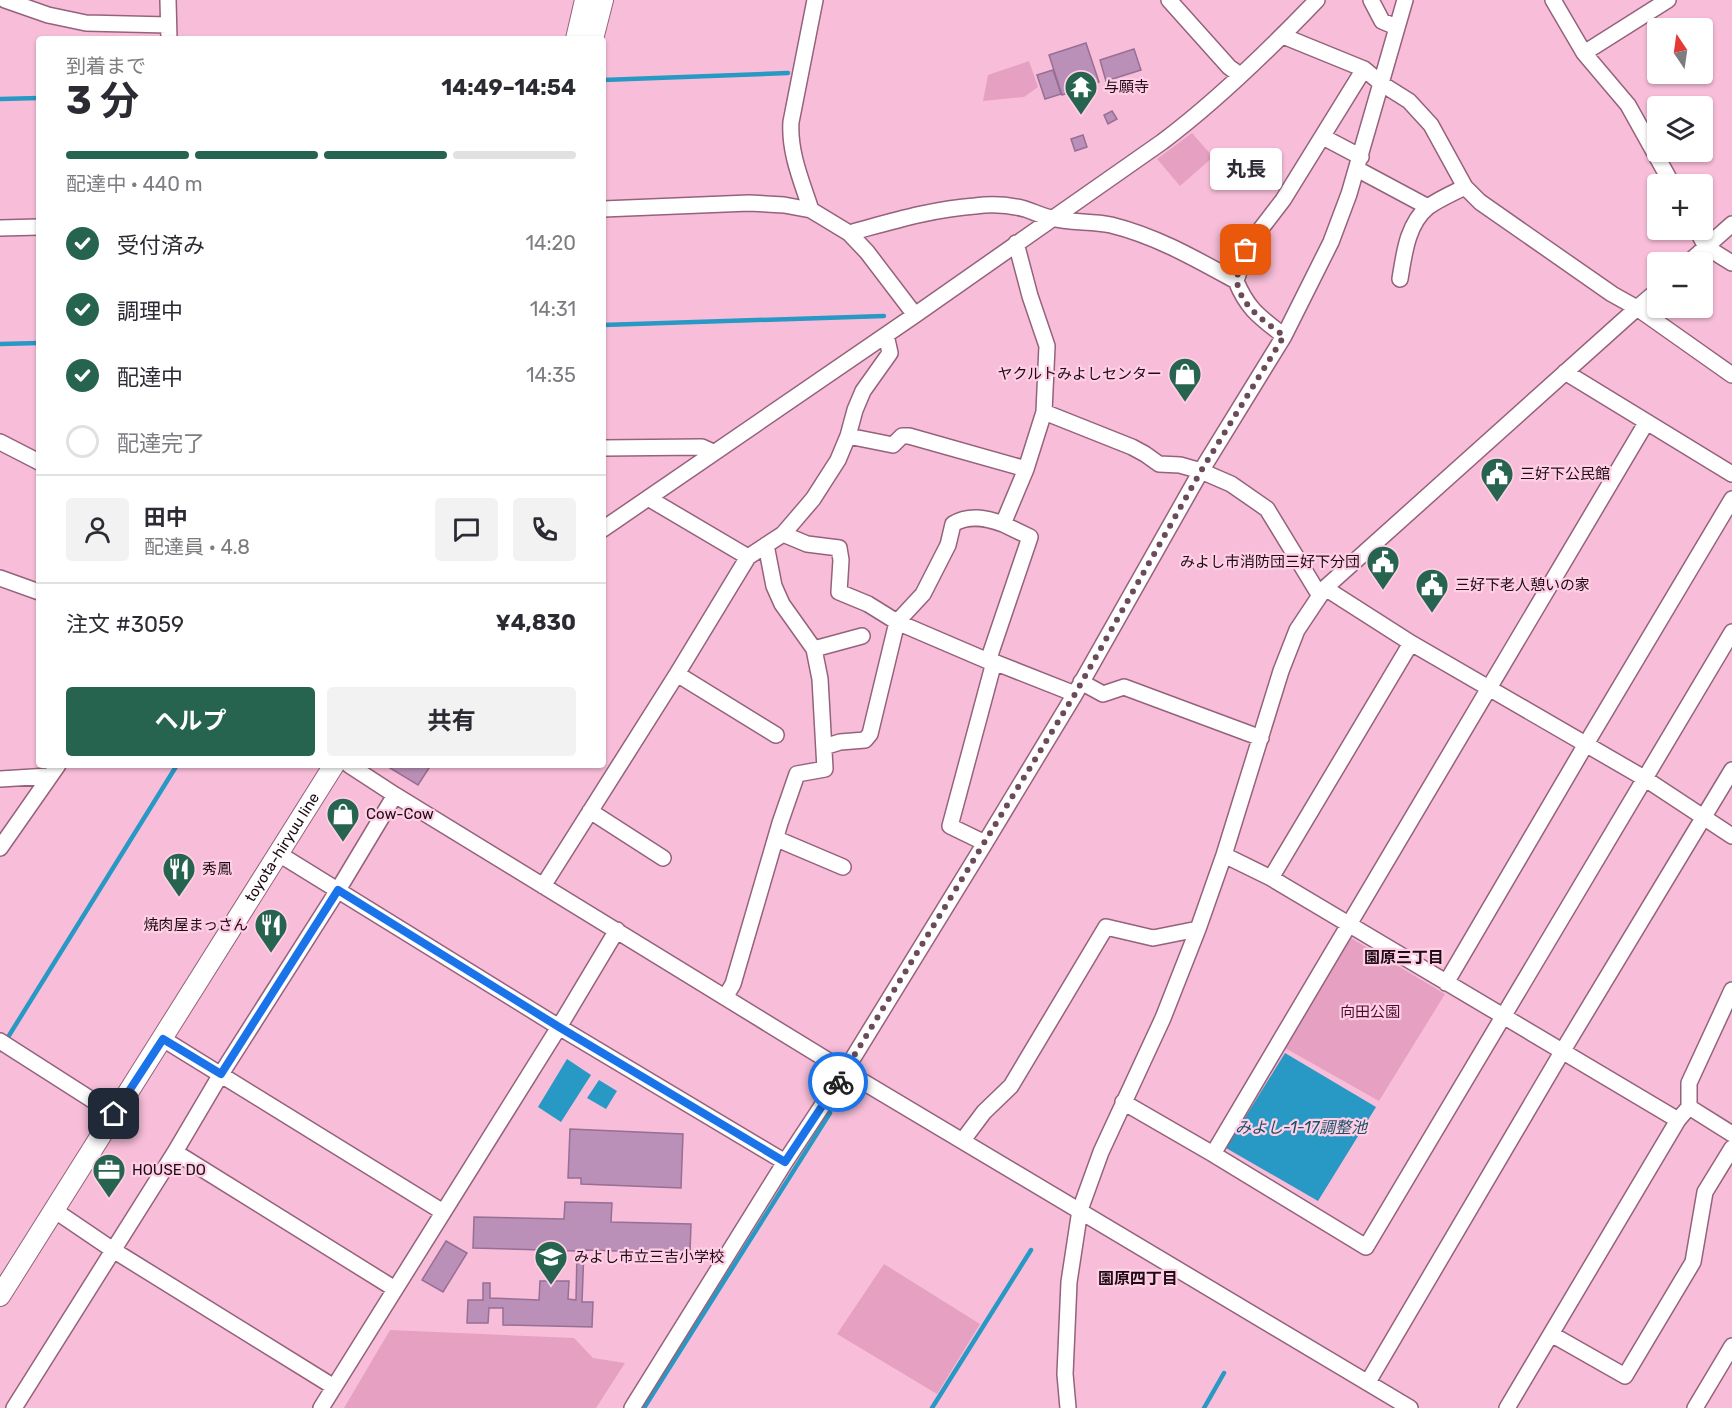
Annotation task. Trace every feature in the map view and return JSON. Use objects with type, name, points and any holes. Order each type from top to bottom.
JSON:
[{"type":"main road","points":[[577,36],[585,0]]},
{"type":"main road","points":[[594,36],[603,0]]},
{"type":"main road","name":"toyota-hiryuu line","points":[[0,1296],[332,768]]},
{"type":"street","points":[[5,0],[48,15],[86,23],[168,32],[168,0]]},
{"type":"street","points":[[811,210],[790,137],[790,122],[815,0]]},
{"type":"street","points":[[1169,0],[1229,67],[1240,75]]},
{"type":"street","points":[[606,527],[915,315],[1191,120],[1283,36],[1317,0]]},
{"type":"street","points":[[1371,0],[1382,21],[1396,27]]},
{"type":"street","points":[[632,1408],[785,1162],[845,1071],[985,843],[1078,688],[1201,471],[1284,336],[1331,242],[1359,163],[1405,0]]},
{"type":"street","points":[[1553,0],[1584,53],[1628,105],[1666,174]]},
{"type":"street","points":[[1584,53],[1668,0]]},
{"type":"street","points":[[1283,36],[1364,69],[1409,101],[1438,135],[1465,187],[1492,212],[1637,308],[1732,375]]},
{"type":"street","points":[[1236,281],[1246,250],[1283,200],[1364,69]]},
{"type":"street","points":[[1323,137],[1428,207]]},
{"type":"street","points":[[1400,279],[1406,243],[1418,219],[1428,207],[1465,187]]},
{"type":"street","points":[[606,209],[749,203],[784,205],[811,210],[849,233],[867,252],[915,315]]},
{"type":"street","points":[[849,233],[900,219],[976,206],[1023,209],[1052,218],[1109,225],[1170,245],[1236,281],[1244,300],[1259,317],[1284,336]]},
{"type":"street","points":[[1700,252],[1732,224]]},
{"type":"street","points":[[0,228],[36,227]]},
{"type":"street","points":[[1702,240],[1706,247],[1732,263]]},
{"type":"street","points":[[1004,524],[1026,469],[1044,412],[1047,346],[1030,296],[1016,243]]},
{"type":"street","points":[[1068,1408],[1065,1374],[1069,1282],[1080,1210],[1101,1152],[1163,1018],[1198,929],[1224,855],[1281,671],[1298,630],[1323,592],[1647,299]]},
{"type":"street","points":[[543,886],[748,557],[783,534],[813,499],[838,460],[849,436],[855,410],[863,391],[890,353],[886,335]]},
{"type":"street","points":[[1565,372],[1732,474]]},
{"type":"street","points":[[1044,412],[1132,447],[1159,464],[1180,465],[1231,484],[1267,509],[1323,592],[1644,778],[1732,836]]},
{"type":"street","points":[[1213,1154],[1646,423]]},
{"type":"street","points":[[849,436],[892,445],[902,436],[909,436],[1026,469]]},
{"type":"street","points":[[0,442],[36,460]]},
{"type":"street","points":[[606,448],[702,447],[713,452]]},
{"type":"street","points":[[648,498],[748,557]]},
{"type":"street","points":[[1446,983],[1732,499]]},
{"type":"street","points":[[824,747],[840,742],[866,740],[870,734],[897,622],[923,594],[948,545],[954,524],[960,520],[990,519],[1030,537],[991,661],[950,826],[985,843]]},
{"type":"street","points":[[783,534],[807,544],[839,548],[841,560],[839,592],[868,604],[897,622],[991,661],[1102,694],[1124,687],[1261,738]]},
{"type":"street","points":[[726,996],[733,984],[780,824],[798,774],[825,769],[820,679],[814,649],[782,604],[774,586],[766,545]]},
{"type":"street","points":[[0,578],[36,591]]},
{"type":"street","points":[[1123,1102],[1366,1247],[1732,632]]},
{"type":"street","points":[[814,649],[862,636]]},
{"type":"street","points":[[1271,878],[1411,643]]},
{"type":"street","points":[[677,674],[776,735]]},
{"type":"street","points":[[354,768],[845,1071],[1410,1408]]},
{"type":"street","points":[[0,778],[54,770]]},
{"type":"street","points":[[0,849],[54,770]]},
{"type":"street","points":[[1368,1382],[1562,1052],[1732,770]]},
{"type":"street","points":[[14,1408],[395,795]]},
{"type":"street","points":[[590,811],[663,858]]},
{"type":"street","points":[[777,839],[843,867]]},
{"type":"street","points":[[279,854],[559,1027],[785,1162]]},
{"type":"street","points":[[1224,855],[1271,878],[1678,1120]]},
{"type":"street","points":[[963,1140],[984,1112],[1011,1086],[1106,927],[1153,938],[1198,929]]},
{"type":"street","points":[[321,1408],[617,930]]},
{"type":"street","points":[[1507,1408],[1678,1120],[1689,1107],[1689,1083],[1732,990]]},
{"type":"street","points":[[163,1039],[443,1212]]},
{"type":"street","points":[[0,1041],[114,1114]]},
{"type":"street","points":[[1689,1107],[1732,1134]]},
{"type":"street","points":[[1551,1334],[1624,1376],[1693,1262],[1705,1192],[1732,1148]]},
{"type":"street","points":[[175,1152],[395,1289]]},
{"type":"street","points":[[54,1210],[113,1250],[334,1387]]},
{"type":"street","points":[[1698,1407],[1732,1346]]},
{"type":"green space","points":[[1029,61],[1038,87],[1024,97],[983,101],[988,75]]},
{"type":"green space","points":[[1192,133],[1213,157],[1180,186],[1157,159]]},
{"type":"green space","name":"向田公園","points":[[1351,938],[1445,994],[1379,1101],[1285,1048]]},
{"type":"green space","points":[[884,1264],[980,1324],[937,1394],[837,1334]]},
{"type":"green space","points":[[390,1330],[574,1338],[593,1358],[625,1363],[596,1408],[344,1408]]},
{"type":"water","name":"みよし-1-17調整池","points":[[1285,1053],[1376,1107],[1318,1201],[1226,1148]]},
{"type":"water","points":[[567,1059],[591,1075],[561,1122],[538,1107]]},
{"type":"water","points":[[599,1080],[617,1091],[606,1109],[587,1098]]},
{"type":"building","points":[[1086,43],[1099,82],[1062,95],[1049,55]]},
{"type":"building","points":[[1134,49],[1141,70],[1106,81],[1100,60]]},
{"type":"building","points":[[1053,70],[1061,94],[1045,99],[1037,75]]},
{"type":"building","points":[[1112,111],[1117,119],[1108,124],[1104,115]]},
{"type":"building","points":[[1083,135],[1087,147],[1075,151],[1071,139]]},
{"type":"building","points":[[390,768],[429,768],[418,785]]},
{"type":"building","points":[[570,1129],[683,1134],[681,1188],[581,1184],[581,1178],[568,1178]]},
{"type":"building","points":[[565,1202],[612,1203],[611,1222],[691,1224],[690,1253],[584,1250],[582,1302],[593,1302],[592,1327],[503,1325],[503,1308],[489,1308],[488,1323],[467,1323],[468,1300],[483,1300],[483,1283],[490,1283],[490,1298],[539,1300],[540,1281],[569,1281],[568,1299],[576,1300],[577,1251],[473,1248],[474,1217],[564,1219]]},
{"type":"building","points":[[446,1241],[467,1253],[443,1292],[422,1280]]},
{"type":"waterway","points":[[606,80],[788,73]]},
{"type":"waterway","points":[[0,99],[36,98]]},
{"type":"waterway","points":[[606,325],[884,316]]},
{"type":"waterway","points":[[0,344],[36,343]]},
{"type":"waterway","points":[[0,1050],[175,768]]},
{"type":"waterway","points":[[644,1408],[830,1113]]},
{"type":"waterway","points":[[932,1408],[1031,1250]]},
{"type":"waterway","points":[[1204,1408],[1224,1373]]},
{"type":"way so far","points":[[838,1082],[1075,694],[1201,471],[1284,336],[1259,317],[1244,300],[1236,281],[1246,250]]},
{"type":"place","name":"与願寺","points":[[1081,116]]},
{"type":"place","name":"丸長","points":[[1246,250]]},
{"type":"place","name":"ヤクルトみよしセンター","points":[[1185,403]]},
{"type":"place","name":"三好下公民館","points":[[1497,503]]},
{"type":"place","name":"みよし市消防団三好下分団","points":[[1383,591]]},
{"type":"place","name":"三好下老人憩いの家","points":[[1432,614]]},
{"type":"place","name":"Cow-Cow","points":[[343,843]]},
{"type":"place","name":"秀鳳","points":[[179,898]]},
{"type":"place","name":"焼肉屋まっさん","points":[[271,954]]},
{"type":"place","name":"HOUSE DO","points":[[109,1199]]},
{"type":"place","name":"みよし市立三吉小学校","points":[[551,1286]]},
{"type":"district","name":"園原三丁目","points":[[1404,957]]},
{"type":"district","name":"園原四丁目","points":[[1138,1278]]},
{"type":"route","points":[[114,1114],[163,1039],[221,1074],[338,890],[559,1027],[785,1162],[838,1082]]}]
